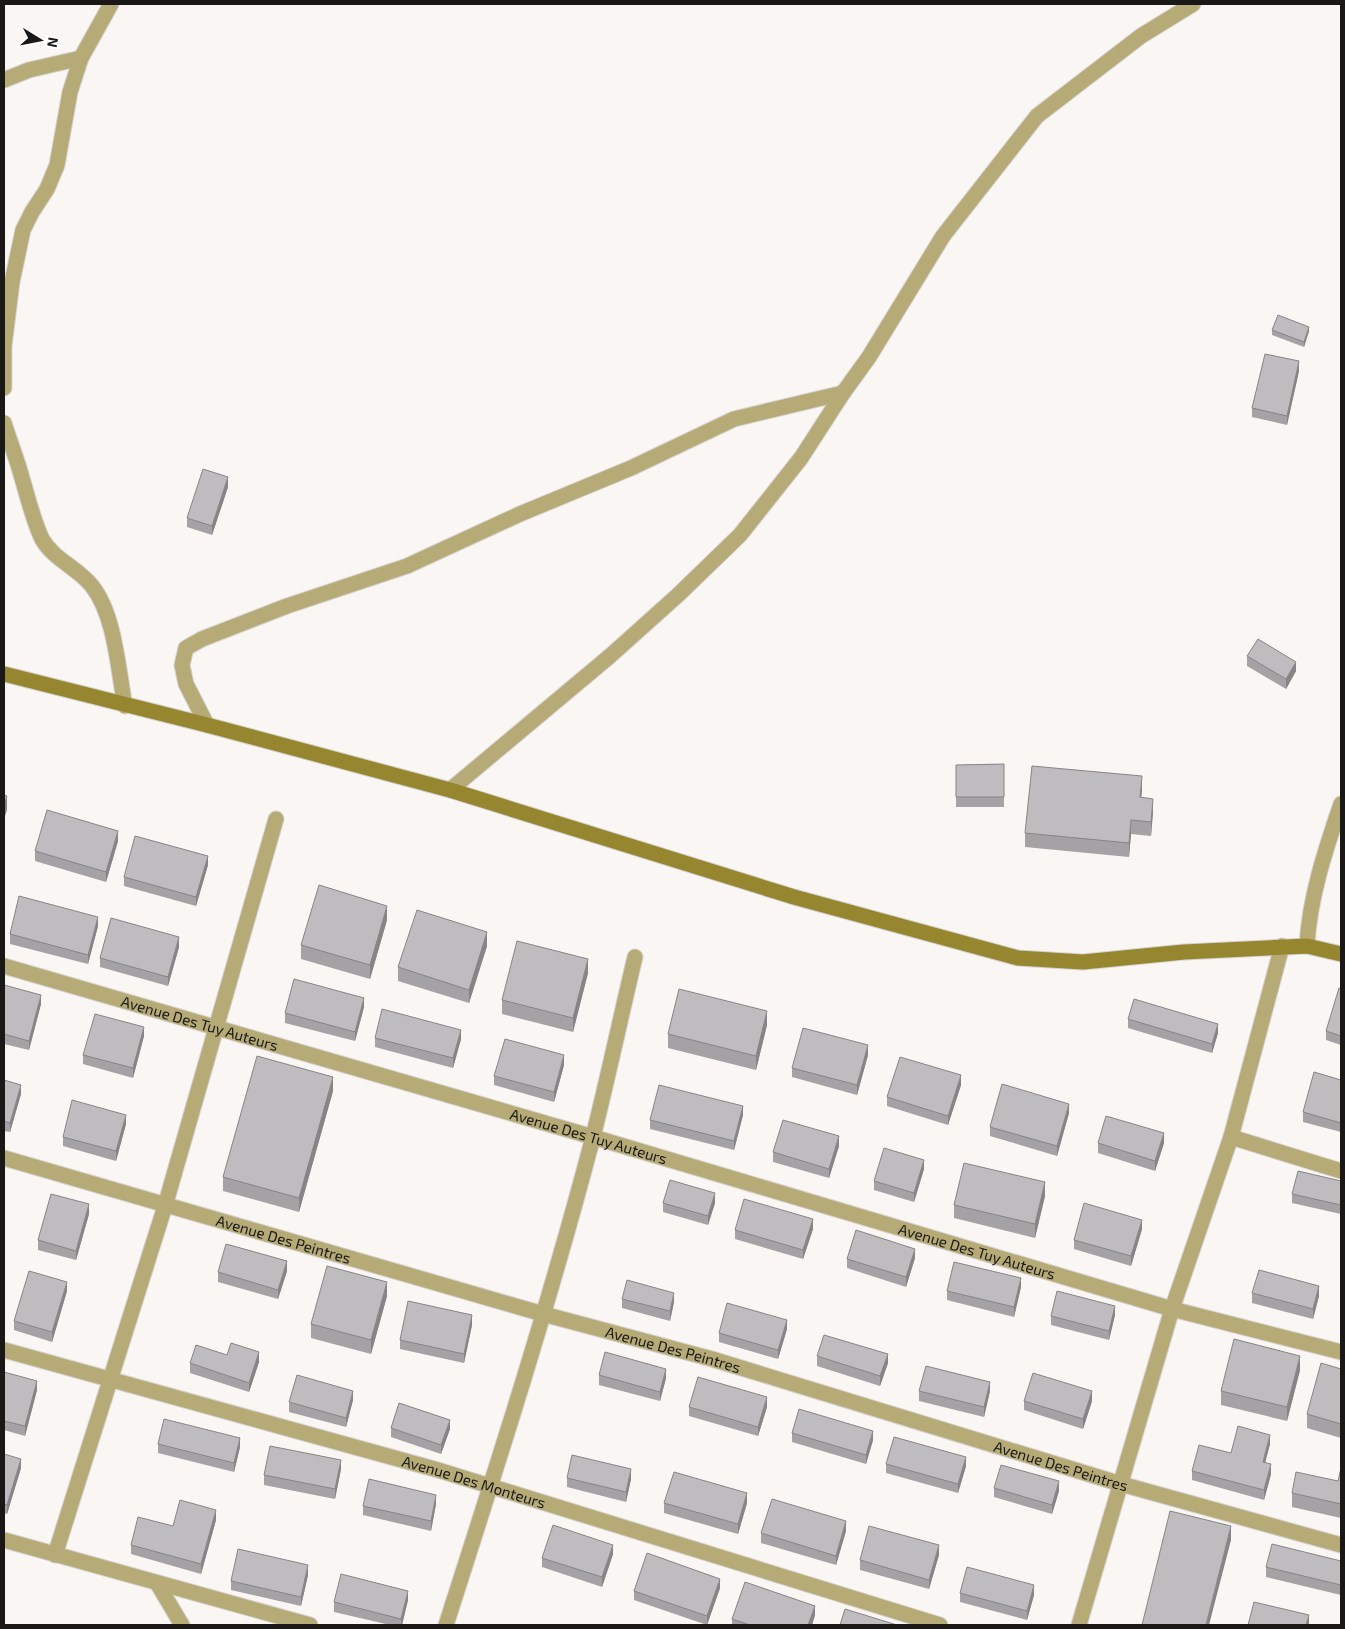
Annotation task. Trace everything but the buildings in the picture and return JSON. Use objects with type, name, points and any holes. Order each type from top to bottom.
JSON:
[{"type":"street","points":[[4,388],[4,346],[7,318],[12,282],[23,230],[47,189],[57,165],[70,92],[81,58],[111,4]]},
{"type":"street","points":[[450,790],[610,656],[678,595],[740,535],[801,458],[843,393],[874,350],[943,236],[1037,116],[1141,36],[1193,4]]},
{"type":"street","points":[[4,80],[29,70],[81,58]]},
{"type":"street","points":[[206,725],[186,684],[182,665],[186,648],[202,639],[288,606],[407,566],[520,514],[631,468],[734,419],[843,393]]},
{"type":"street","points":[[4,424],[30,509],[43,540],[53,554],[78,572],[92,586],[104,609],[113,631],[125,706]]},
{"type":"street","points":[[4,674],[450,790],[794,897],[1018,958],[1083,962],[1184,952],[1282,946],[1308,946],[1341,954]]},
{"type":"street","points":[[1308,946],[1308,926],[1313,902],[1341,804]]},
{"type":"street","points":[[56,1555],[165,1206],[276,819]]},
{"type":"street","points":[[1080,1625],[1172,1310],[1231,1137],[1282,946]]},
{"type":"street","points":[[446,1625],[491,1487],[543,1314],[592,1137],[636,956]]},
{"type":"street","name":"Avenue Des Tuy Auteurs","points":[[4,966],[592,1137],[1172,1310],[1341,1352]]},
{"type":"street","points":[[1231,1137],[1341,1170]]},
{"type":"street","name":"Avenue Des Peintres","points":[[4,1158],[543,1314],[712,1359],[1121,1484],[1341,1545]]},
{"type":"street","name":"Avenue Des Monteurs","points":[[4,1350],[491,1487],[940,1625]]},
{"type":"street","points":[[4,1540],[310,1625]]},
{"type":"street","points":[[157,1583],[182,1625]]}]
